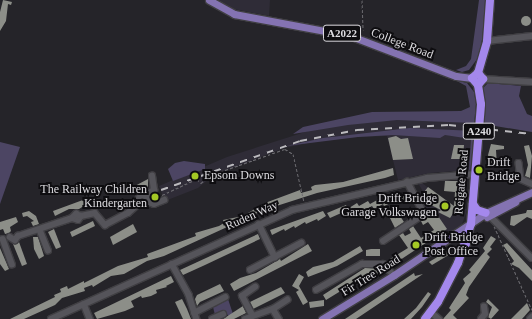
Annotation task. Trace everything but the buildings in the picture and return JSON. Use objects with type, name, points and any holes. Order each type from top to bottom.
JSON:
[{"type":"highway","name":"Reigate Road","points":[[425,319],[431,312],[466,244],[471,224],[481,104],[478,79],[487,41],[490,0]]},
{"type":"highway","points":[[473,204],[477,210],[489,216]]},
{"type":"highway","points":[[455,235],[464,238],[466,244]]},
{"type":"main road","name":"College Road","points":[[209,0],[234,14],[351,36],[456,76],[478,79]]},
{"type":"main road","name":"Fir Tree Road","points":[[489,216],[532,192]]},
{"type":"main road","name":"Fir Tree Road","points":[[322,319],[394,275],[471,224],[532,195]]},
{"type":"street","points":[[487,41],[532,36]]},
{"type":"street","points":[[478,79],[532,82]]},
{"type":"street","points":[[519,163],[521,179],[532,184]]},
{"type":"street","name":"Ruden Way","points":[[51,319],[259,224],[306,206],[406,182],[452,174],[475,174]]},
{"type":"street","points":[[12,264],[1,240],[10,238],[13,233],[18,236],[40,230],[72,218],[76,214],[81,216],[95,213],[105,225],[128,213],[138,204],[138,198],[145,196],[154,190],[152,176]]},
{"type":"street","points":[[383,241],[424,214],[406,182]]},
{"type":"street","points":[[145,196],[148,202],[154,204],[164,200]]},
{"type":"street","points":[[138,204],[143,207],[148,202]]},
{"type":"street","points":[[489,216],[532,258]]},
{"type":"street","points":[[259,224],[275,256]]},
{"type":"street","points":[[40,230],[48,250]]},
{"type":"street","points":[[250,270],[301,243]]},
{"type":"street","points":[[172,264],[189,295],[197,319]]},
{"type":"street","points":[[316,290],[362,264],[383,264],[394,275]]},
{"type":"street","points":[[252,315],[242,296],[255,287]]},
{"type":"street","points":[[194,313],[225,297]]},
{"type":"street","points":[[245,319],[252,315],[256,316],[273,309],[287,300]]},
{"type":"street","points":[[84,304],[90,319]]},
{"type":"street","points":[[481,319],[484,314],[484,307]]},
{"type":"street","points":[[273,309],[279,319]]},
{"type":"street","points":[[431,312],[439,319]]},
{"type":"street","points":[[212,319],[223,314]]},
{"type":"path","points":[[362,0],[364,30]]},
{"type":"path","points":[[164,200],[162,193],[196,179],[201,183],[211,175],[249,159],[285,148],[290,150],[306,206]]},
{"type":"path","points":[[489,216],[508,261],[532,310]]},
{"type":"shaded area","points":[[213,0],[270,0],[269,16],[229,8]]},
{"type":"shaded area","points":[[479,0],[487,0],[480,55],[469,70],[462,72],[456,70],[466,66],[471,59]]},
{"type":"shaded area","points":[[455,80],[467,83],[474,92],[476,104],[474,123],[397,120],[348,125],[293,134],[303,127],[372,112],[461,111],[470,107],[466,86]]},
{"type":"shaded area","points":[[488,83],[521,86],[519,96],[527,114],[532,116],[532,132],[483,124],[485,105],[482,89]]},
{"type":"shaded area","points":[[476,111],[471,170],[430,173],[398,180],[387,136],[358,137],[328,139],[284,148],[212,176],[198,188],[165,201],[159,186],[227,157],[327,125]]},
{"type":"shaded area","points":[[410,128],[475,131],[472,169],[469,170],[471,139],[445,135],[440,138],[393,135],[358,137],[286,146],[323,138]]},
{"type":"shaded area","points":[[0,142],[20,147],[0,204]]},
{"type":"shaded area","points":[[184,161],[205,164],[205,169],[173,181],[168,169],[175,163]]},
{"type":"shaded area","points":[[418,183],[422,183],[460,211],[468,208],[462,224],[450,234],[447,230],[442,233],[430,213],[424,211],[417,200],[425,195]]},
{"type":"shaded area","points":[[228,299],[233,314],[229,316],[223,311],[215,315],[213,307],[217,306],[215,303]]},
{"type":"railway","points":[[161,190],[300,141],[357,130],[449,125],[532,134]]},
{"type":"place","name":"Drift Bridge","points":[[479,170]]},
{"type":"place","name":"Epsom Downs","points":[[195,176]]},
{"type":"place","name":"The Railway Children Kindergarten","points":[[155,197]]},
{"type":"place","name":"Drift Bridge Garage Volkswagen","points":[[445,206]]},
{"type":"place","name":"Drift Bridge Post Office","points":[[416,245]]}]
